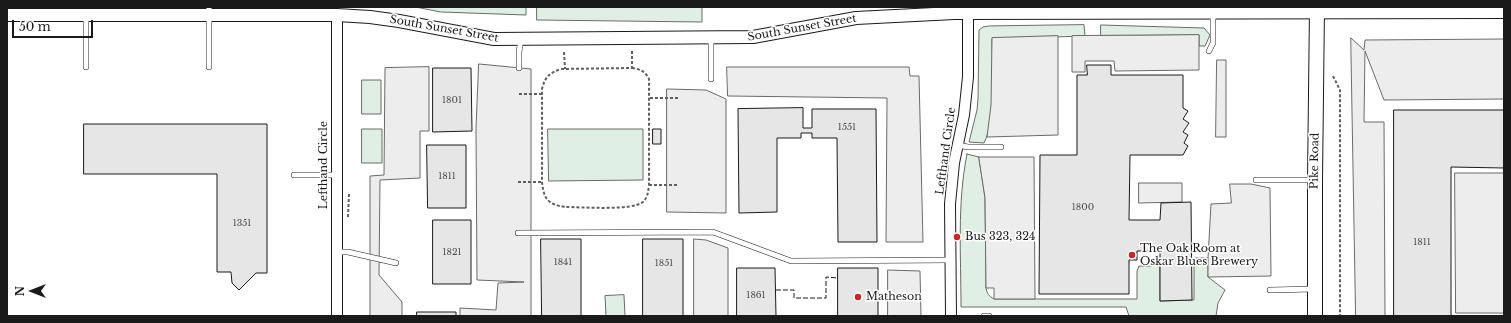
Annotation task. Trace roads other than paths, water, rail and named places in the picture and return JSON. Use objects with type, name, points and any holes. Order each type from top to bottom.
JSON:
[{"type":"main road","name":"Pike Road","points":[[1316,316],[1314,180],[1317,10]]},
{"type":"street","name":"South Sunset Street","points":[[7,15],[44,11],[86,15],[209,11],[337,15],[370,17],[398,21],[494,39],[521,39],[753,37],[856,18],[968,10],[1213,12],[1317,10],[1504,12]]},
{"type":"street","name":"Lefthand Circle","points":[[951,316],[950,204],[954,163],[964,115],[968,77],[968,10]]},
{"type":"street","name":"Lefthand Circle","points":[[337,15],[337,316]]},
{"type":"lane","points":[[209,11],[209,67]]},
{"type":"lane","points":[[1209,51],[1213,43],[1213,12]]},
{"type":"lane","points":[[86,15],[86,67]]},
{"type":"lane","points":[[711,38],[711,79]]},
{"type":"lane","points":[[519,68],[521,39]]},
{"type":"lane","points":[[958,145],[968,147],[1001,147]]},
{"type":"lane","points":[[294,175],[336,175]]},
{"type":"lane","points":[[1256,180],[1314,180]]},
{"type":"lane","points":[[518,233],[713,232],[791,261],[951,260]]},
{"type":"lane","points":[[337,252],[348,252],[396,262]]},
{"type":"lane","points":[[1270,290],[1315,289]]},
{"type":"lane","points":[[984,316],[989,316]]},
{"type":"place","name":"Bus 323, 324","points":[[957,237]]},
{"type":"place","name":"The Oak Room at Oskar Blues Brewery","points":[[1132,255]]},
{"type":"place","name":"Matheson","points":[[858,297]]}]
